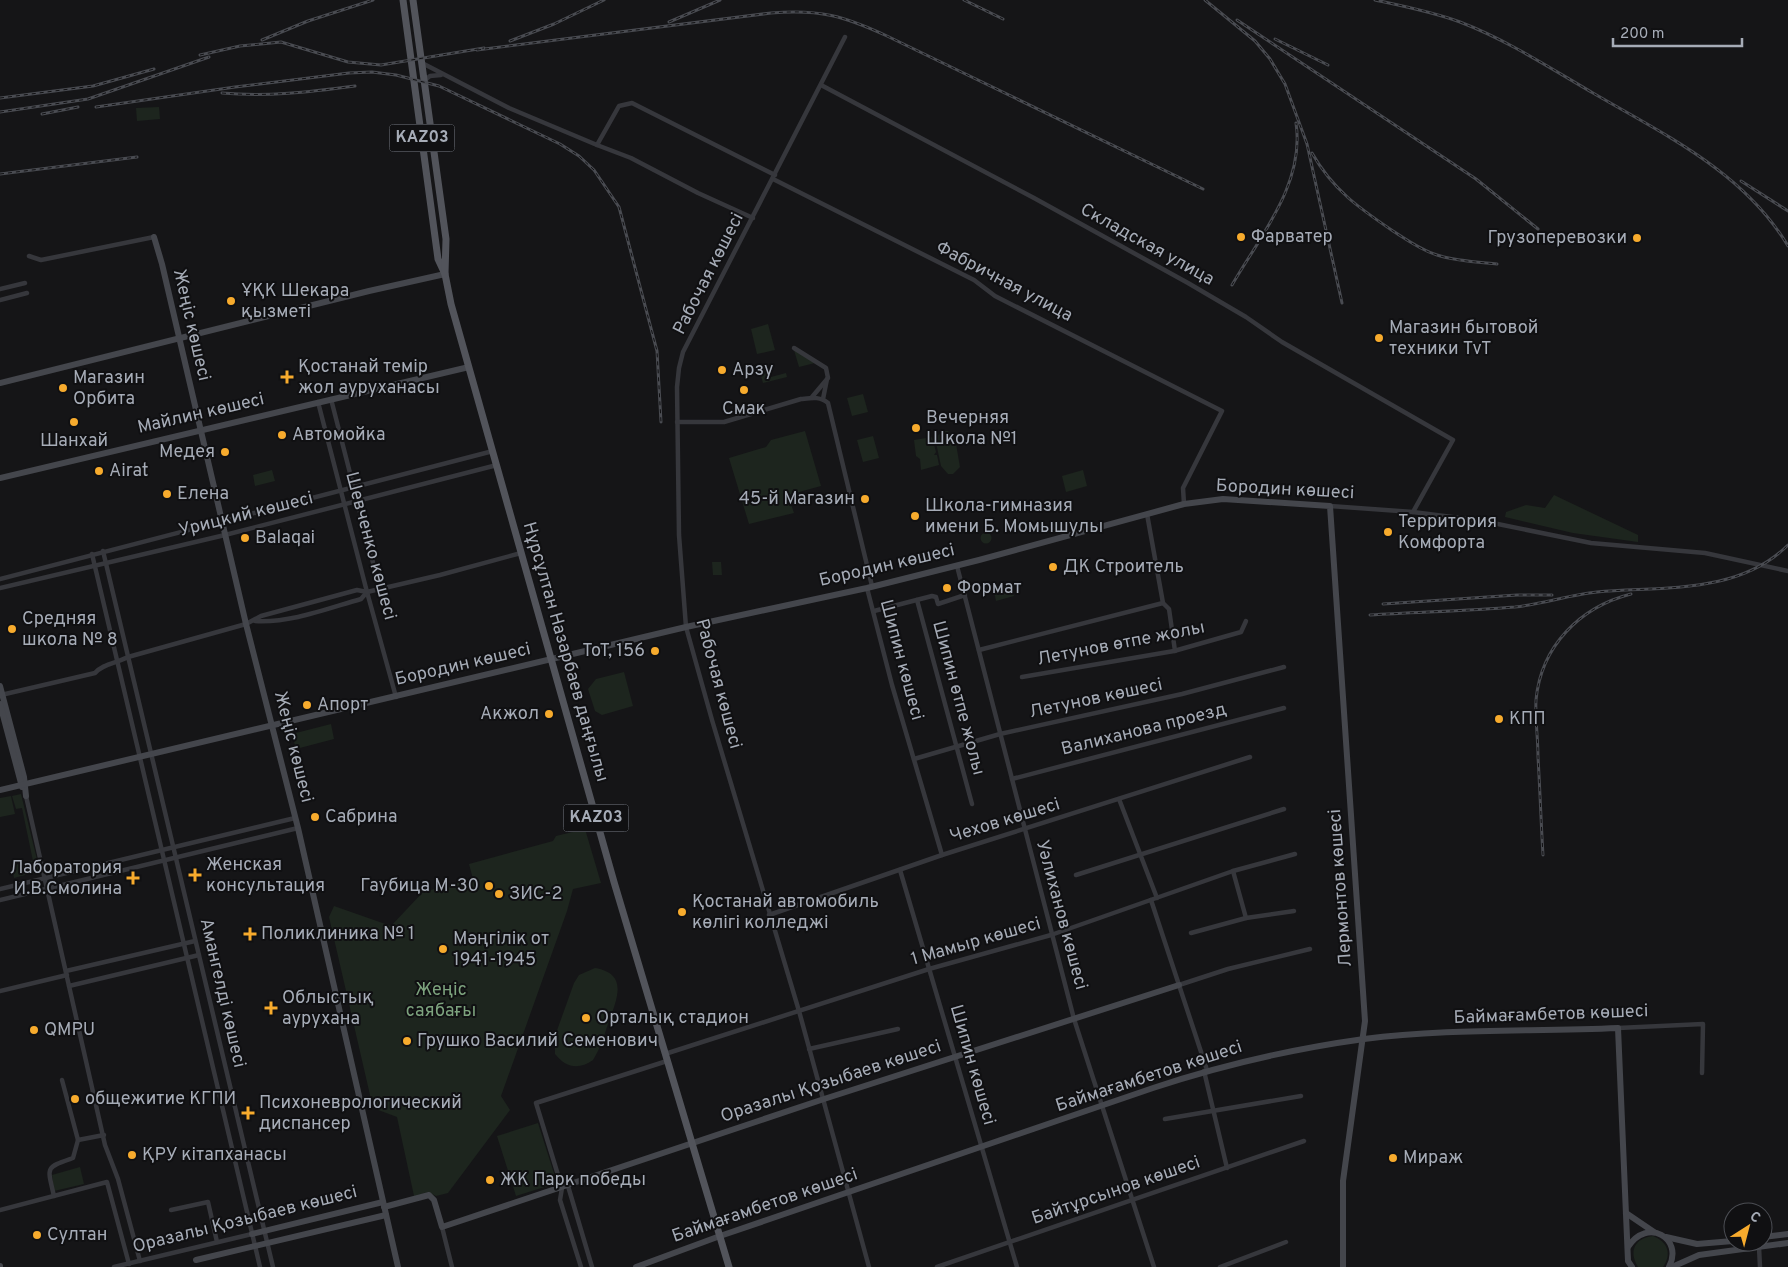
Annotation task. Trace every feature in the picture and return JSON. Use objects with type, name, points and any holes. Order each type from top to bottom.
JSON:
[{"type":"main road","name":"Нұрсұлтан Назарбаев даңғылы","points":[[404,0],[435,241],[438,259],[445,274]]},
{"type":"main road","name":"Нұрсұлтан Назарбаев даңғылы","points":[[413,0],[446,239],[445,274],[451,304],[667,1061],[729,1267]]},
{"type":"street","name":"Рабочая көшесі","points":[[846,37],[683,352],[677,387],[679,536],[686,627],[769,915],[799,1011],[869,1267]]},
{"type":"street","points":[[422,63],[509,108],[632,158],[712,200],[753,218]]},
{"type":"street","points":[[425,80],[430,76],[445,76]]},
{"type":"street","name":"Складская улица","points":[[821,85],[1034,198],[1188,283],[1298,352],[1453,440],[1413,512]]},
{"type":"street","name":"Фабричная улица","points":[[597,145],[619,106],[632,103],[974,280],[995,296],[1222,411],[1183,488],[1184,504]]},
{"type":"street","points":[[29,256],[41,260],[154,236]]},
{"type":"street","name":"Жеңіс көшесі","points":[[154,236],[246,624],[298,828],[398,1267]]},
{"type":"street","points":[[0,383],[445,274]]},
{"type":"street","points":[[0,289],[25,282]]},
{"type":"street","points":[[0,300],[27,292]]},
{"type":"street","points":[[677,422],[724,422],[812,397],[823,399],[828,378],[826,368],[794,348]]},
{"type":"street","name":"Майлин көшесі","points":[[0,478],[469,366]]},
{"type":"street","points":[[812,397],[828,378]]},
{"type":"street","name":"Шевченко көшесі","points":[[331,398],[380,590]]},
{"type":"street","name":"Шипин көшесі","points":[[823,399],[828,404],[883,650],[942,854]]},
{"type":"street","name":"Шевченко көшесі","points":[[318,402],[396,697]]},
{"type":"street","name":"Урицкий көшесі","points":[[0,579],[492,451]]},
{"type":"street","name":"Урицкий көшесі","points":[[0,588],[225,535],[497,466]]},
{"type":"street","name":"Бородин көшесі","points":[[0,790],[686,627],[957,566],[1184,504],[1223,499],[1413,512],[1484,520],[1591,543],[1705,553],[1788,571]]},
{"type":"street","name":"Лермонтов көшесі","points":[[1330,506],[1364,1013],[1364,1039],[1343,1181],[1343,1267]]},
{"type":"street","points":[[1147,514],[1163,603],[1168,609],[1175,651]]},
{"type":"street","name":"Амангелді көшесі","points":[[103,551],[273,1267]]},
{"type":"street","points":[[1,695],[95,673],[99,667],[128,657],[246,624],[255,621],[261,616],[357,590],[367,592],[380,590],[521,553]]},
{"type":"street","name":"Амангелді көшесі","points":[[92,554],[260,1267]]},
{"type":"street","name":"Уәлиханов көшесі","points":[[957,566],[1074,1019],[1154,1267]]},
{"type":"street","points":[[255,621],[269,622],[296,618],[361,599],[367,592]]},
{"type":"street","points":[[874,611],[934,596],[938,604],[965,595]]},
{"type":"street","name":"Шипин өтпе жолы","points":[[917,600],[972,804]]},
{"type":"street","points":[[979,650],[1163,603]]},
{"type":"street","name":"Летунов өтпе жолы","points":[[1022,677],[1175,651],[1241,632],[1246,621]]},
{"type":"street","name":"Летунов көшесі","points":[[914,759],[1000,734],[1182,694],[1284,667]]},
{"type":"street","points":[[0,686],[112,1168],[118,1179],[140,1261]]},
{"type":"street","points":[[0,704],[23,784]]},
{"type":"street","name":"Валиханова проезд","points":[[1012,779],[1284,708]]},
{"type":"street","name":"Чехов көшесі","points":[[769,915],[942,854],[1250,756]]},
{"type":"street","points":[[1119,799],[1139,856],[1157,898]]},
{"type":"street","points":[[1076,875],[1284,809]]},
{"type":"street","points":[[0,889],[295,818]]},
{"type":"street","points":[[0,900],[298,828]]},
{"type":"street","name":"1 Мамыр көшесі","points":[[665,1054],[929,969],[1051,935],[1234,871],[1295,854]]},
{"type":"street","points":[[93,866],[95,877]]},
{"type":"street","name":"Шипин көшесі","points":[[900,870],[1017,1267]]},
{"type":"street","points":[[1234,871],[1246,918]]},
{"type":"street","points":[[1151,900],[1206,1071],[1227,1168]]},
{"type":"street","points":[[1191,934],[1246,918],[1294,911]]},
{"type":"street","points":[[0,991],[195,941]]},
{"type":"street","name":"Оразалы Қозыбаев көшесі","points":[[114,1267],[264,1231],[429,1195],[434,1200],[442,1227],[824,1099],[1228,968],[1310,949]]},
{"type":"street","points":[[69,986],[198,955]]},
{"type":"street","name":"Баймағамбетов көшесі","points":[[636,1267],[720,1236],[1102,1105],[1246,1060],[1364,1039],[1437,1033],[1703,1024],[1702,1073]]},
{"type":"street","points":[[1618,1028],[1629,1265]]},
{"type":"street","points":[[809,1049],[898,1029]]},
{"type":"street","points":[[592,1267],[536,1103],[667,1061]]},
{"type":"street","points":[[54,1196],[50,1173],[51,1167],[54,1163],[73,1158],[78,1140],[62,1080]]},
{"type":"street","points":[[1165,1119],[1301,1096]]},
{"type":"street","points":[[78,1140],[104,1135]]},
{"type":"street","name":"Байтұрсынов көшесі","points":[[937,1267],[1304,1141]]},
{"type":"street","points":[[0,1210],[107,1182],[129,1264]]},
{"type":"street","points":[[565,1187],[560,1200],[580,1267]]},
{"type":"street","points":[[170,1210],[208,1202],[217,1242]]},
{"type":"street","points":[[1626,1213],[1654,1232],[1680,1242],[1697,1244],[1723,1242]]},
{"type":"street","name":"Оразалы Қозыбаев көшесі","points":[[196,1260],[386,1214]]},
{"type":"street","points":[[442,1227],[452,1267]]},
{"type":"street","points":[[1628,1248],[1634,1238],[1643,1232],[1654,1232]]},
{"type":"street","points":[[1773,1236],[1788,1234]]},
{"type":"street","points":[[1664,1236],[1672,1246],[1673,1259],[1669,1267]]},
{"type":"street","points":[[1220,1267],[1286,1242]]},
{"type":"street","points":[[1773,1245],[1788,1243]]},
{"type":"street","points":[[1672,1267],[1699,1255],[1723,1252]]},
{"type":"street","points":[[1759,1252],[1760,1267]]},
{"type":"green space","points":[[159,107],[160,119],[137,121],[136,108]]},
{"type":"green space","points":[[768,324],[775,350],[757,354],[751,329]]},
{"type":"green space","points":[[794,350],[815,363],[799,367]]},
{"type":"green space","points":[[768,366],[771,377],[786,373],[787,377],[763,383],[759,369]]},
{"type":"green space","points":[[863,394],[868,412],[852,416],[847,398]]},
{"type":"green space","points":[[805,431],[821,486],[788,495],[794,513],[749,524],[729,458],[766,447],[771,440]]},
{"type":"green space","points":[[943,431],[948,431],[955,438],[960,467],[953,474],[948,474],[941,466],[935,438]]},
{"type":"green space","points":[[873,436],[879,458],[863,462],[857,440]]},
{"type":"green space","points":[[932,437],[936,452],[934,455],[937,455],[939,465],[921,470],[920,459],[916,456],[914,440]]},
{"type":"green space","points":[[272,470],[275,481],[255,486],[253,475]]},
{"type":"green space","points":[[1083,470],[1087,486],[1066,492],[1062,476]]},
{"type":"green space","points":[[1554,495],[1638,535],[1638,542],[1573,533],[1505,517],[1506,512],[1526,505],[1545,508]]},
{"type":"green space","points":[[986,532],[992,538],[986,544],[980,538]]},
{"type":"green space","points":[[712,562],[721,562],[722,575],[713,575]]},
{"type":"green space","points":[[1012,587],[1014,596],[996,601],[994,592]]},
{"type":"green space","points":[[624,672],[633,706],[602,715],[595,711],[588,689],[596,679]]},
{"type":"green space","points":[[331,724],[334,739],[296,749],[292,734]]},
{"type":"green space","points":[[21,794],[40,872],[31,874],[28,862],[33,861],[22,808],[16,809],[12,796]]},
{"type":"green space","points":[[11,796],[15,814],[0,817],[0,798]]},
{"type":"green space","name":"Жеңіс саябағы","points":[[585,829],[601,883],[573,889],[567,911],[501,1096],[510,1110],[448,1193],[436,1196],[428,1192],[414,1196],[397,1117],[373,1108],[329,917],[334,906],[391,926],[423,892],[473,879],[469,864],[553,841],[556,836]]},
{"type":"green space","points":[[26,862],[29,874],[14,878],[12,866]]},
{"type":"green space","name":"Орталық стадион","points":[[595,968],[606,971],[613,976],[617,982],[617,998],[602,1042],[593,1060],[578,1066],[568,1065],[555,1054],[555,1036],[574,983],[579,975]]},
{"type":"green space","points":[[538,1123],[557,1183],[516,1196],[497,1136]]},
{"type":"green space","points":[[80,1167],[84,1184],[54,1191],[52,1175]]},
{"type":"green space","points":[[1653,1236],[1662,1242],[1667,1249],[1666,1262],[1663,1267],[1638,1267],[1634,1256],[1635,1246],[1642,1239]]},
{"type":"railway","points":[[262,40],[308,21],[373,0]]},
{"type":"railway","points":[[510,41],[554,24],[604,0]]},
{"type":"railway","points":[[669,22],[720,0]]},
{"type":"railway","points":[[964,0],[1003,19]]},
{"type":"railway","points":[[1205,0],[1255,41],[1270,59],[1285,84],[1307,144],[1342,303]]},
{"type":"railway","points":[[1375,0],[1439,15],[1495,37],[1675,140],[1726,176],[1749,197],[1770,220],[1788,246]]},
{"type":"railway","points":[[477,50],[771,13],[818,13],[858,23],[887,36],[1203,189]]},
{"type":"railway","points":[[1237,20],[1476,179],[1538,229]]},
{"type":"railway","points":[[1275,39],[1328,65]]},
{"type":"railway","points":[[200,55],[240,46],[281,42],[348,62],[381,65],[484,48]]},
{"type":"railway","points":[[0,112],[88,99],[209,57]]},
{"type":"railway","points":[[0,98],[93,86],[154,69]]},
{"type":"railway","points":[[96,107],[235,87],[349,73],[372,72],[396,75],[439,86],[560,144],[579,156],[594,170],[619,207],[657,351],[661,422]]},
{"type":"railway","points":[[222,93],[272,94],[355,86]]},
{"type":"railway","points":[[42,114],[78,107]]},
{"type":"railway","points":[[1232,285],[1267,228],[1287,187],[1294,167],[1297,145],[1296,123]]},
{"type":"railway","points":[[1312,153],[1329,178],[1348,197],[1369,214],[1414,244],[1444,257],[1497,264]]},
{"type":"railway","points":[[0,174],[137,157]]},
{"type":"railway","points":[[1741,181],[1788,211]]},
{"type":"railway","points":[[1370,615],[1515,607],[1597,592],[1698,585],[1746,573],[1768,561],[1788,545]]},
{"type":"railway","points":[[1543,855],[1536,714],[1539,680],[1546,662],[1566,632],[1595,608],[1631,594]]},
{"type":"railway","points":[[1383,604],[1517,595],[1552,595]]},
{"type":"place","name":"Фарватер","points":[[1241,237]]},
{"type":"place","name":"Грузоперевозки","points":[[1637,238]]},
{"type":"place","name":"ҰҚК Шекара қызметі","points":[[231,301]]},
{"type":"place","name":"Магазин бытовой техники TvT","points":[[1379,338]]},
{"type":"place","name":"Арзу","points":[[722,370]]},
{"type":"place","name":"Қостанай темір жол ауруханасы","points":[[287,377]]},
{"type":"place","name":"Магазин Орбита","points":[[63,388]]},
{"type":"place","name":"Смак","points":[[744,390]]},
{"type":"place","name":"Шанхай","points":[[74,422]]},
{"type":"place","name":"Вечерняя Школа №1","points":[[916,428]]},
{"type":"place","name":"Автомойка","points":[[282,435]]},
{"type":"place","name":"Медея","points":[[225,452]]},
{"type":"place","name":"Airat","points":[[99,471]]},
{"type":"place","name":"Елена","points":[[167,494]]},
{"type":"place","name":"45-й Магазин","points":[[865,499]]},
{"type":"place","name":"Школа-гимназия имени Б. Момышулы","points":[[915,516]]},
{"type":"place","name":"Территория Комфорта","points":[[1388,532]]},
{"type":"place","name":"Balaqai","points":[[245,538]]},
{"type":"place","name":"ДК Строитель","points":[[1053,567]]},
{"type":"place","name":"Формат","points":[[947,588]]},
{"type":"place","name":"Средняя школа № 8","points":[[12,629]]},
{"type":"place","name":"ТоТ, 156","points":[[655,651]]},
{"type":"place","name":"Апорт","points":[[307,705]]},
{"type":"place","name":"Акжол","points":[[549,714]]},
{"type":"place","name":"КПП","points":[[1499,719]]},
{"type":"place","name":"Сабрина","points":[[315,817]]},
{"type":"place","name":"Женская консультация","points":[[195,875]]},
{"type":"place","name":"Лаборатория И.В.Смолина","points":[[133,878]]},
{"type":"place","name":"Гаубица М-30","points":[[489,886]]},
{"type":"place","name":"ЗИС-2","points":[[499,894]]},
{"type":"place","name":"Қостанай автомобиль көлігі колледжі","points":[[682,912]]},
{"type":"place","name":"Поликлиника № 1","points":[[250,934]]},
{"type":"place","name":"Мәңгілік от 1941-1945","points":[[443,949]]},
{"type":"place","name":"Облыстық аурухана","points":[[271,1008]]},
{"type":"place","name":"Орталық стадион","points":[[586,1018]]},
{"type":"place","name":"QMPU","points":[[34,1030]]},
{"type":"place","name":"Грушко Василий Семенович","points":[[407,1041]]},
{"type":"place","name":"общежитие КГПИ","points":[[75,1099]]},
{"type":"place","name":"Психоневрологический диспансер","points":[[248,1113]]},
{"type":"place","name":"ҚРУ кітапханасы","points":[[132,1155]]},
{"type":"place","name":"Мираж","points":[[1393,1158]]},
{"type":"place","name":"ЖК Парк победы","points":[[490,1180]]},
{"type":"place","name":"Султан","points":[[37,1235]]}]
